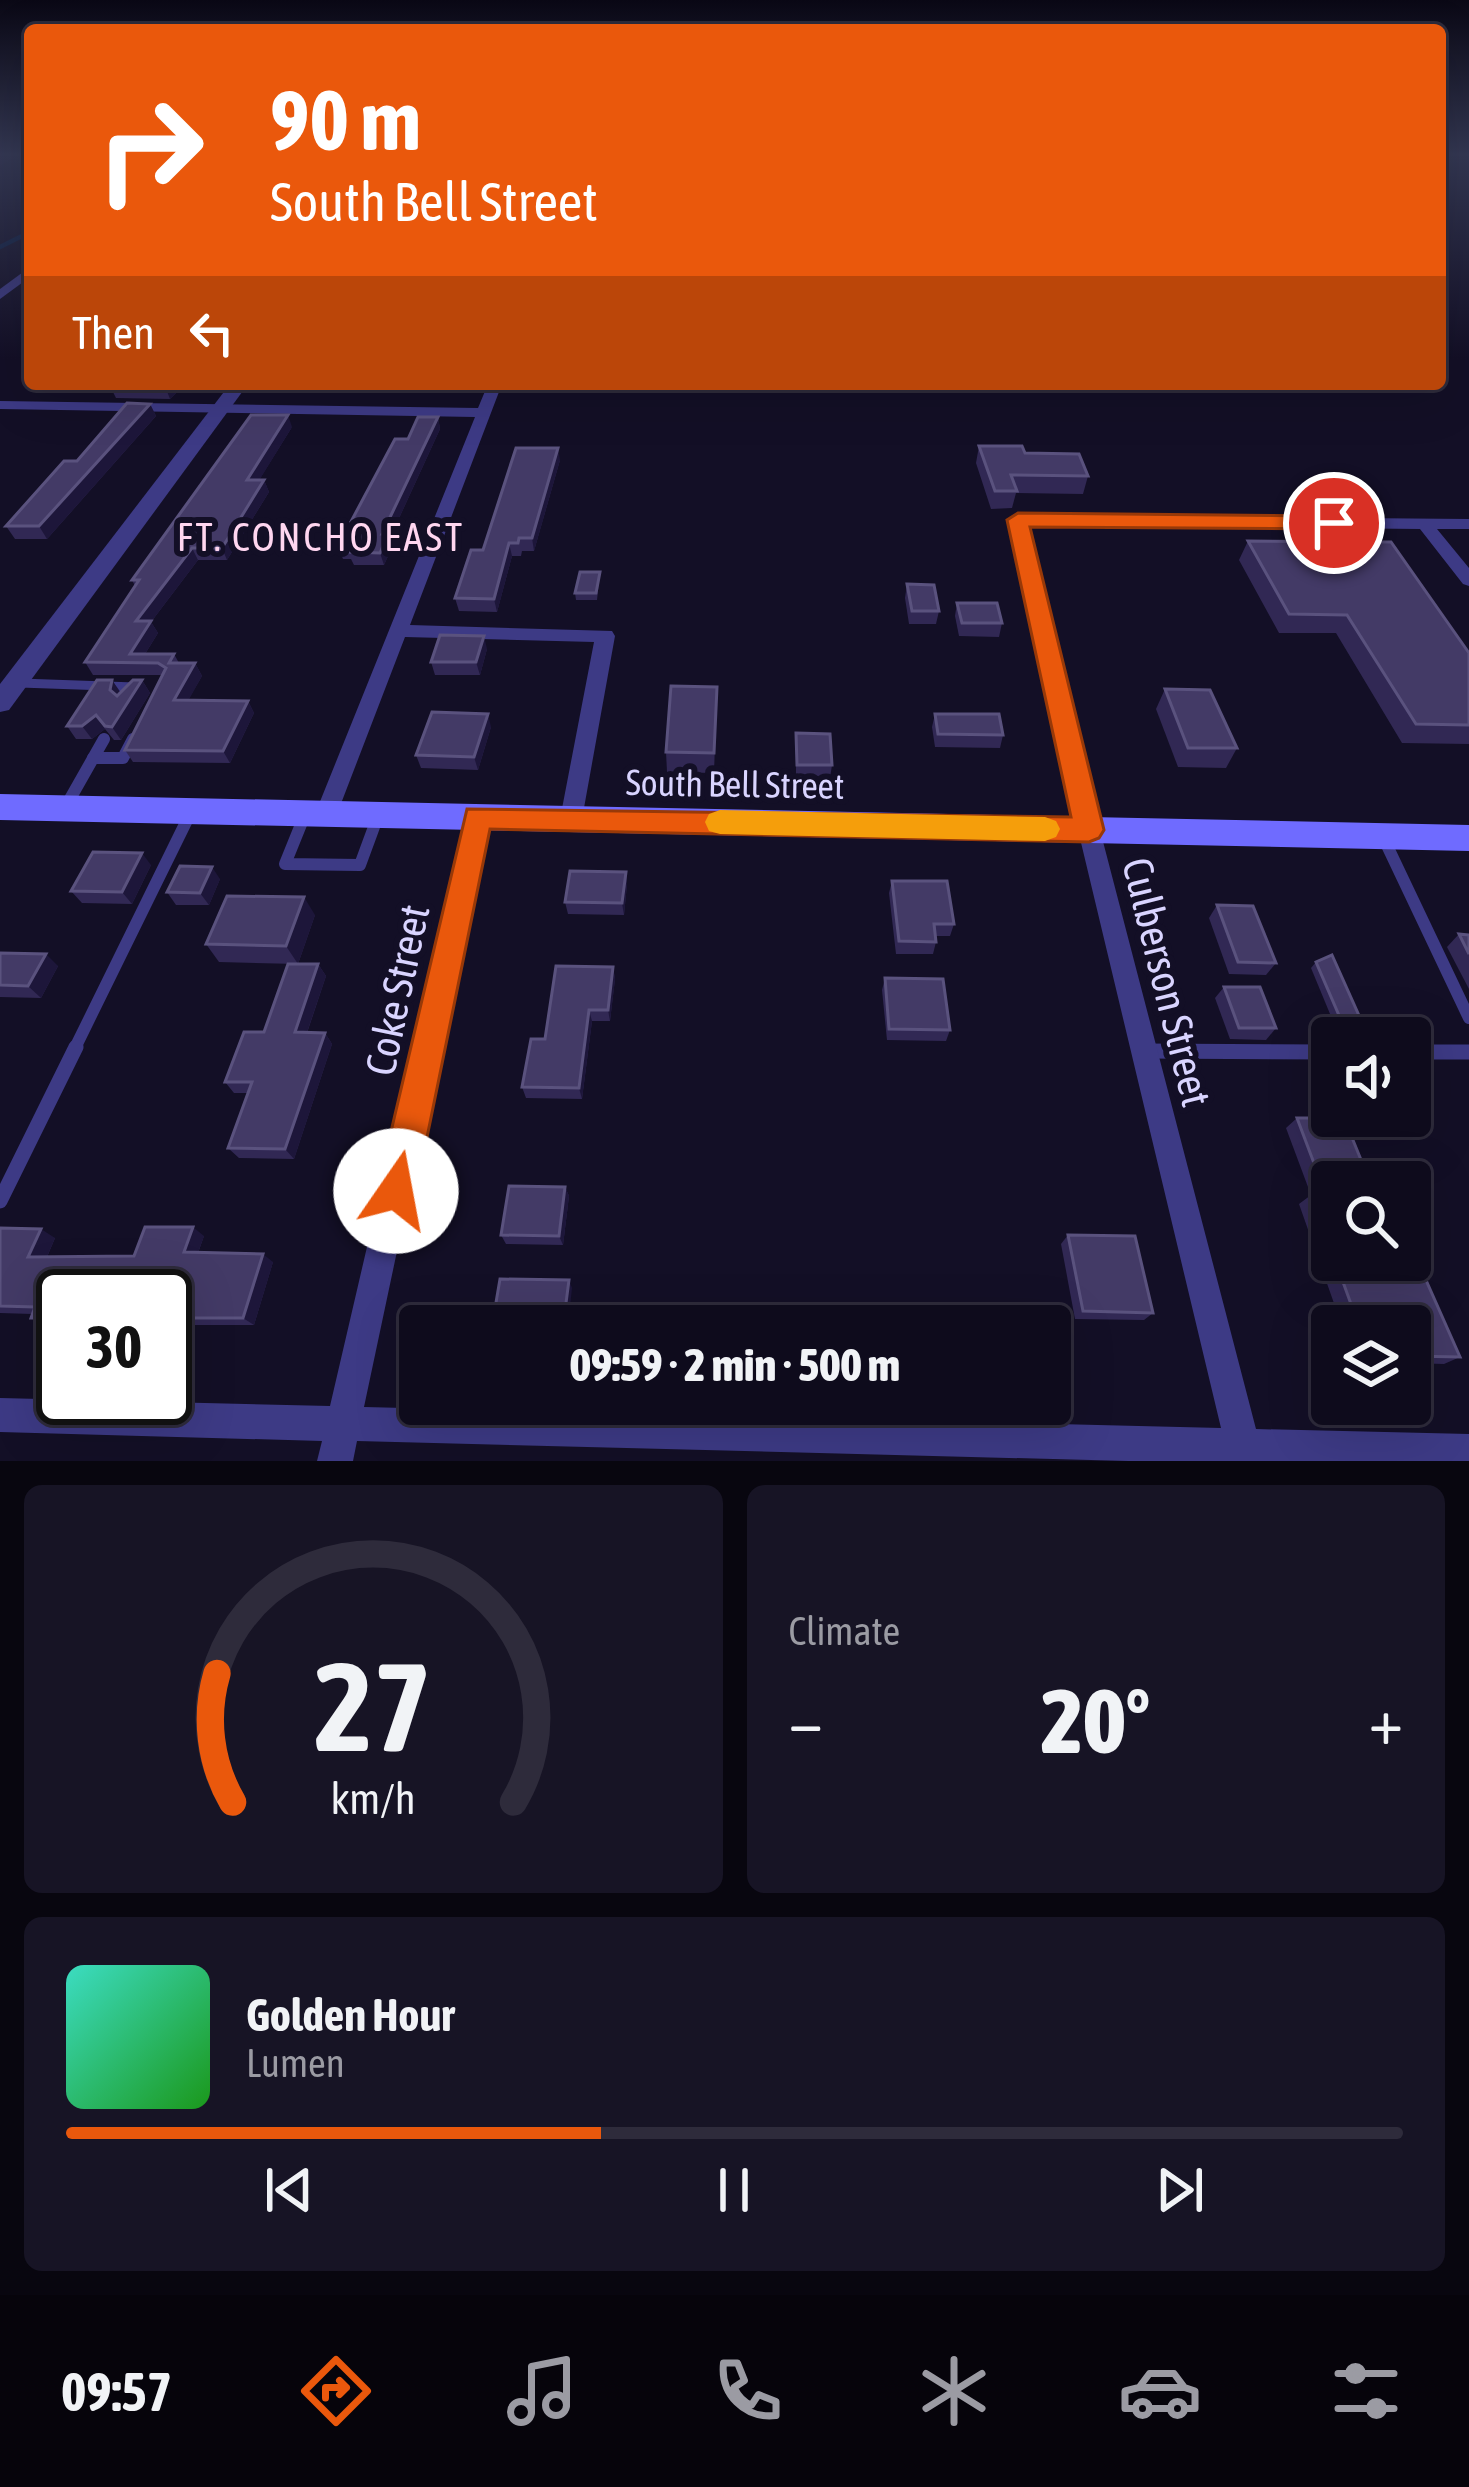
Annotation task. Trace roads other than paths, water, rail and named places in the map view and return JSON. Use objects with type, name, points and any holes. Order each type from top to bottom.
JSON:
[{"type":"main road","name":"South Bell Street","points":[[0,807],[1469,838]]},
{"type":"street","points":[[0,295],[24,276]]},
{"type":"street","points":[[0,703],[234,390]]},
{"type":"street","points":[[315,814],[398,631],[493,390]]},
{"type":"street","points":[[0,405],[484,413]]},
{"type":"street","name":"Culberson Street","points":[[1245,1453],[1089,830],[1018,520],[1424,523]]},
{"type":"street","points":[[1424,523],[1469,524]]},
{"type":"street","points":[[1424,523],[1469,580]]},
{"type":"street","points":[[398,631],[605,636],[571,819]]},
{"type":"street","name":"Coke Street","points":[[335,1461],[478,817]]},
{"type":"street","points":[[0,1415],[345,1425],[787,1448],[1469,1452]]},
{"type":"lane","points":[[15,682],[150,684]]},
{"type":"lane","points":[[128,700],[136,684]]},
{"type":"lane","points":[[93,758],[122,758],[144,721]]},
{"type":"lane","points":[[64,808],[104,740]]},
{"type":"lane","points":[[0,1201],[191,811]]},
{"type":"lane","points":[[315,814],[285,864],[360,865],[378,816]]},
{"type":"lane","points":[[1382,836],[1469,1018]]},
{"type":"lane","points":[[1144,1051],[1311,1052]]},
{"type":"lane","points":[[1431,1052],[1469,1052]]},
{"type":"waterway","points":[[0,247],[24,235]]},
{"type":"district","name":"FT. CONCHO EAST","points":[[321,537]]}]
